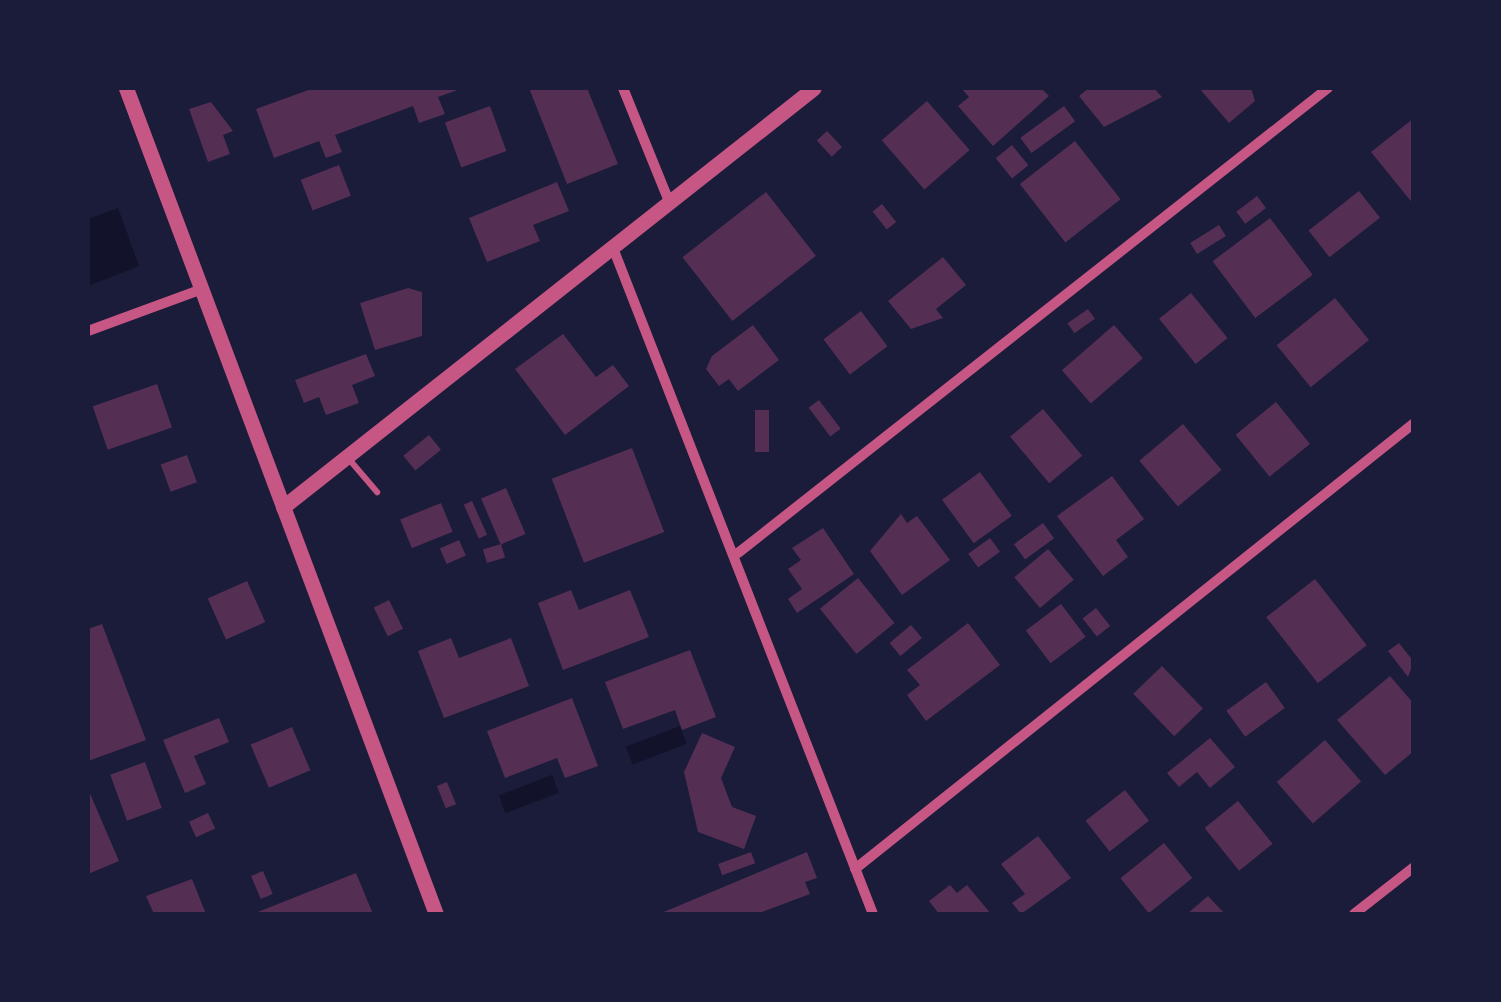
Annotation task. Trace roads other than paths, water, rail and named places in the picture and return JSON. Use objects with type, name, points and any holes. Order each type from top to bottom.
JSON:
[{"type":"street","points":[[126,88],[436,914]]},
{"type":"street","points":[[623,88],[670,205]]},
{"type":"street","points":[[283,507],[615,253],[814,88]]},
{"type":"street","points":[[738,553],[1328,88]]},
{"type":"street","points":[[615,253],[738,553],[873,914]]},
{"type":"street","points":[[88,331],[202,289]]},
{"type":"street","points":[[855,869],[1414,423]]},
{"type":"street","points":[[1354,914],[1414,866]]},
{"type":"lane","points":[[347,458],[377,492]]}]
